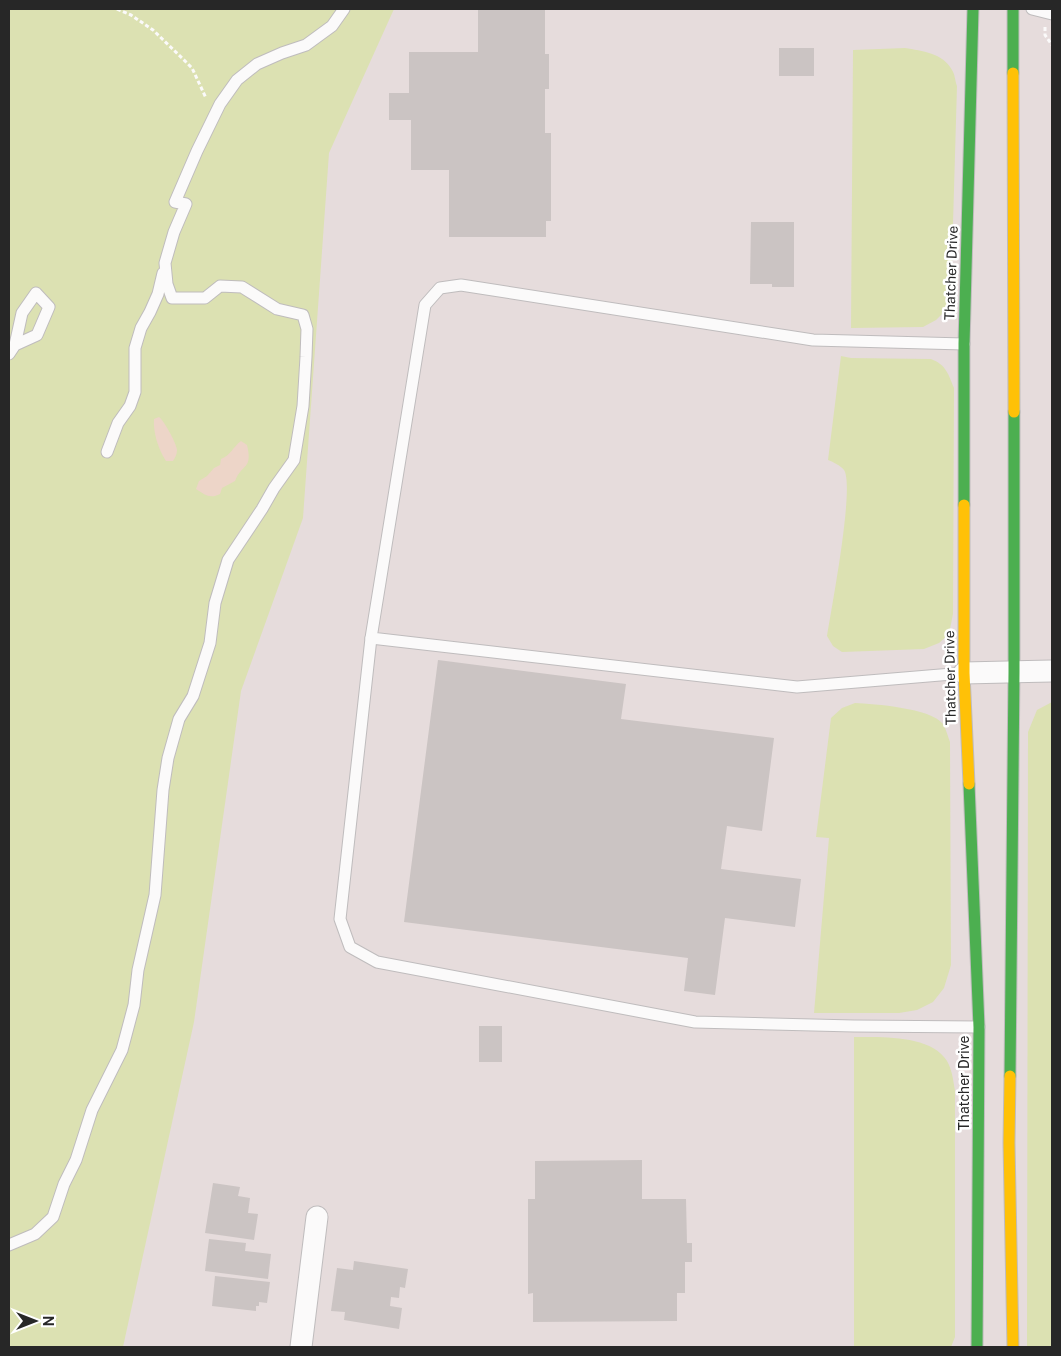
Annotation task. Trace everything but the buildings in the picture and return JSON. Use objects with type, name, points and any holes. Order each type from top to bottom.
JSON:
[{"type":"main road","name":"Thatcher Drive","points":[[973,9],[964,344],[964,673],[979,1027],[977,1347]]},
{"type":"main road","points":[[1013,9],[1014,672],[1009,1143],[1013,1347]]},
{"type":"street","points":[[964,673],[1052,672]]},
{"type":"street","points":[[301,1347],[317,1217]]},
{"type":"lane","points":[[107,452],[118,423],[130,406],[135,392],[135,348],[141,328],[158,294],[174,232],[186,204],[175,202],[214,114],[237,80],[257,64],[306,45],[332,26],[344,9]]},
{"type":"lane","points":[[1032,9],[1052,14]]},
{"type":"lane","points":[[9,1245],[35,1234],[53,1217],[64,1184],[76,1160],[92,1110],[122,1050],[134,1006],[138,970],[155,895],[163,790],[168,758],[179,719],[193,696],[210,643],[215,603],[228,560],[294,460],[303,406],[307,329],[303,315],[277,309],[242,287],[220,286],[205,298],[172,298],[167,284],[165,263]]},
{"type":"lane","points":[[964,344],[813,340],[461,285],[440,288],[425,305],[370,638],[340,919],[350,947],[377,962],[695,1022],[979,1027]]},
{"type":"lane","points":[[370,638],[797,687],[964,673]]},
{"type":"path","points":[[117,9],[131,15],[153,30],[192,68],[214,114]]},
{"type":"green space","points":[[9,9],[394,9],[329,153],[303,518],[241,691],[194,1022],[123,1347],[9,1347]]},
{"type":"green space","points":[[905,48],[938,56],[948,64],[953,72],[957,86],[951,293],[946,310],[936,320],[923,327],[851,328],[853,50]]},
{"type":"green space","points":[[841,356],[851,358],[931,359],[943,367],[954,388],[953,614],[949,634],[939,643],[924,649],[842,652],[833,646],[827,636],[847,499],[847,481],[844,470],[828,460]]},
{"type":"green space","points":[[1052,702],[1052,1347],[1027,1347],[1028,732],[1037,710]]},
{"type":"green space","points":[[855,703],[902,708],[927,714],[943,724],[950,742],[951,965],[944,988],[933,1002],[917,1010],[899,1013],[814,1013],[829,838],[816,837],[831,718],[842,708]]},
{"type":"green space","points":[[854,1037],[902,1039],[926,1045],[944,1057],[953,1078],[955,1091],[955,1337],[951,1347],[854,1347]]},
{"type":"sand","points":[[159,417],[167,428],[177,450],[173,461],[166,461],[157,440],[154,419]]},
{"type":"sand","points":[[241,441],[247,445],[249,459],[235,481],[222,488],[220,494],[213,496],[205,495],[196,489],[199,481],[220,465],[221,459],[227,456]]},
{"type":"traffic: fast","points":[[964,505],[964,344],[973,9]]},
{"type":"traffic: fast","points":[[1013,9],[1013,73]]},
{"type":"traffic: fast","points":[[1010,1076],[1014,672],[1014,412]]},
{"type":"traffic: fast","points":[[969,784],[979,1027],[977,1347]]},
{"type":"traffic: slow","points":[[1013,73],[1014,412]]},
{"type":"traffic: slow","points":[[964,505],[964,673],[969,784]]},
{"type":"traffic: slow","points":[[1010,1076],[1009,1143],[1013,1347]]}]
